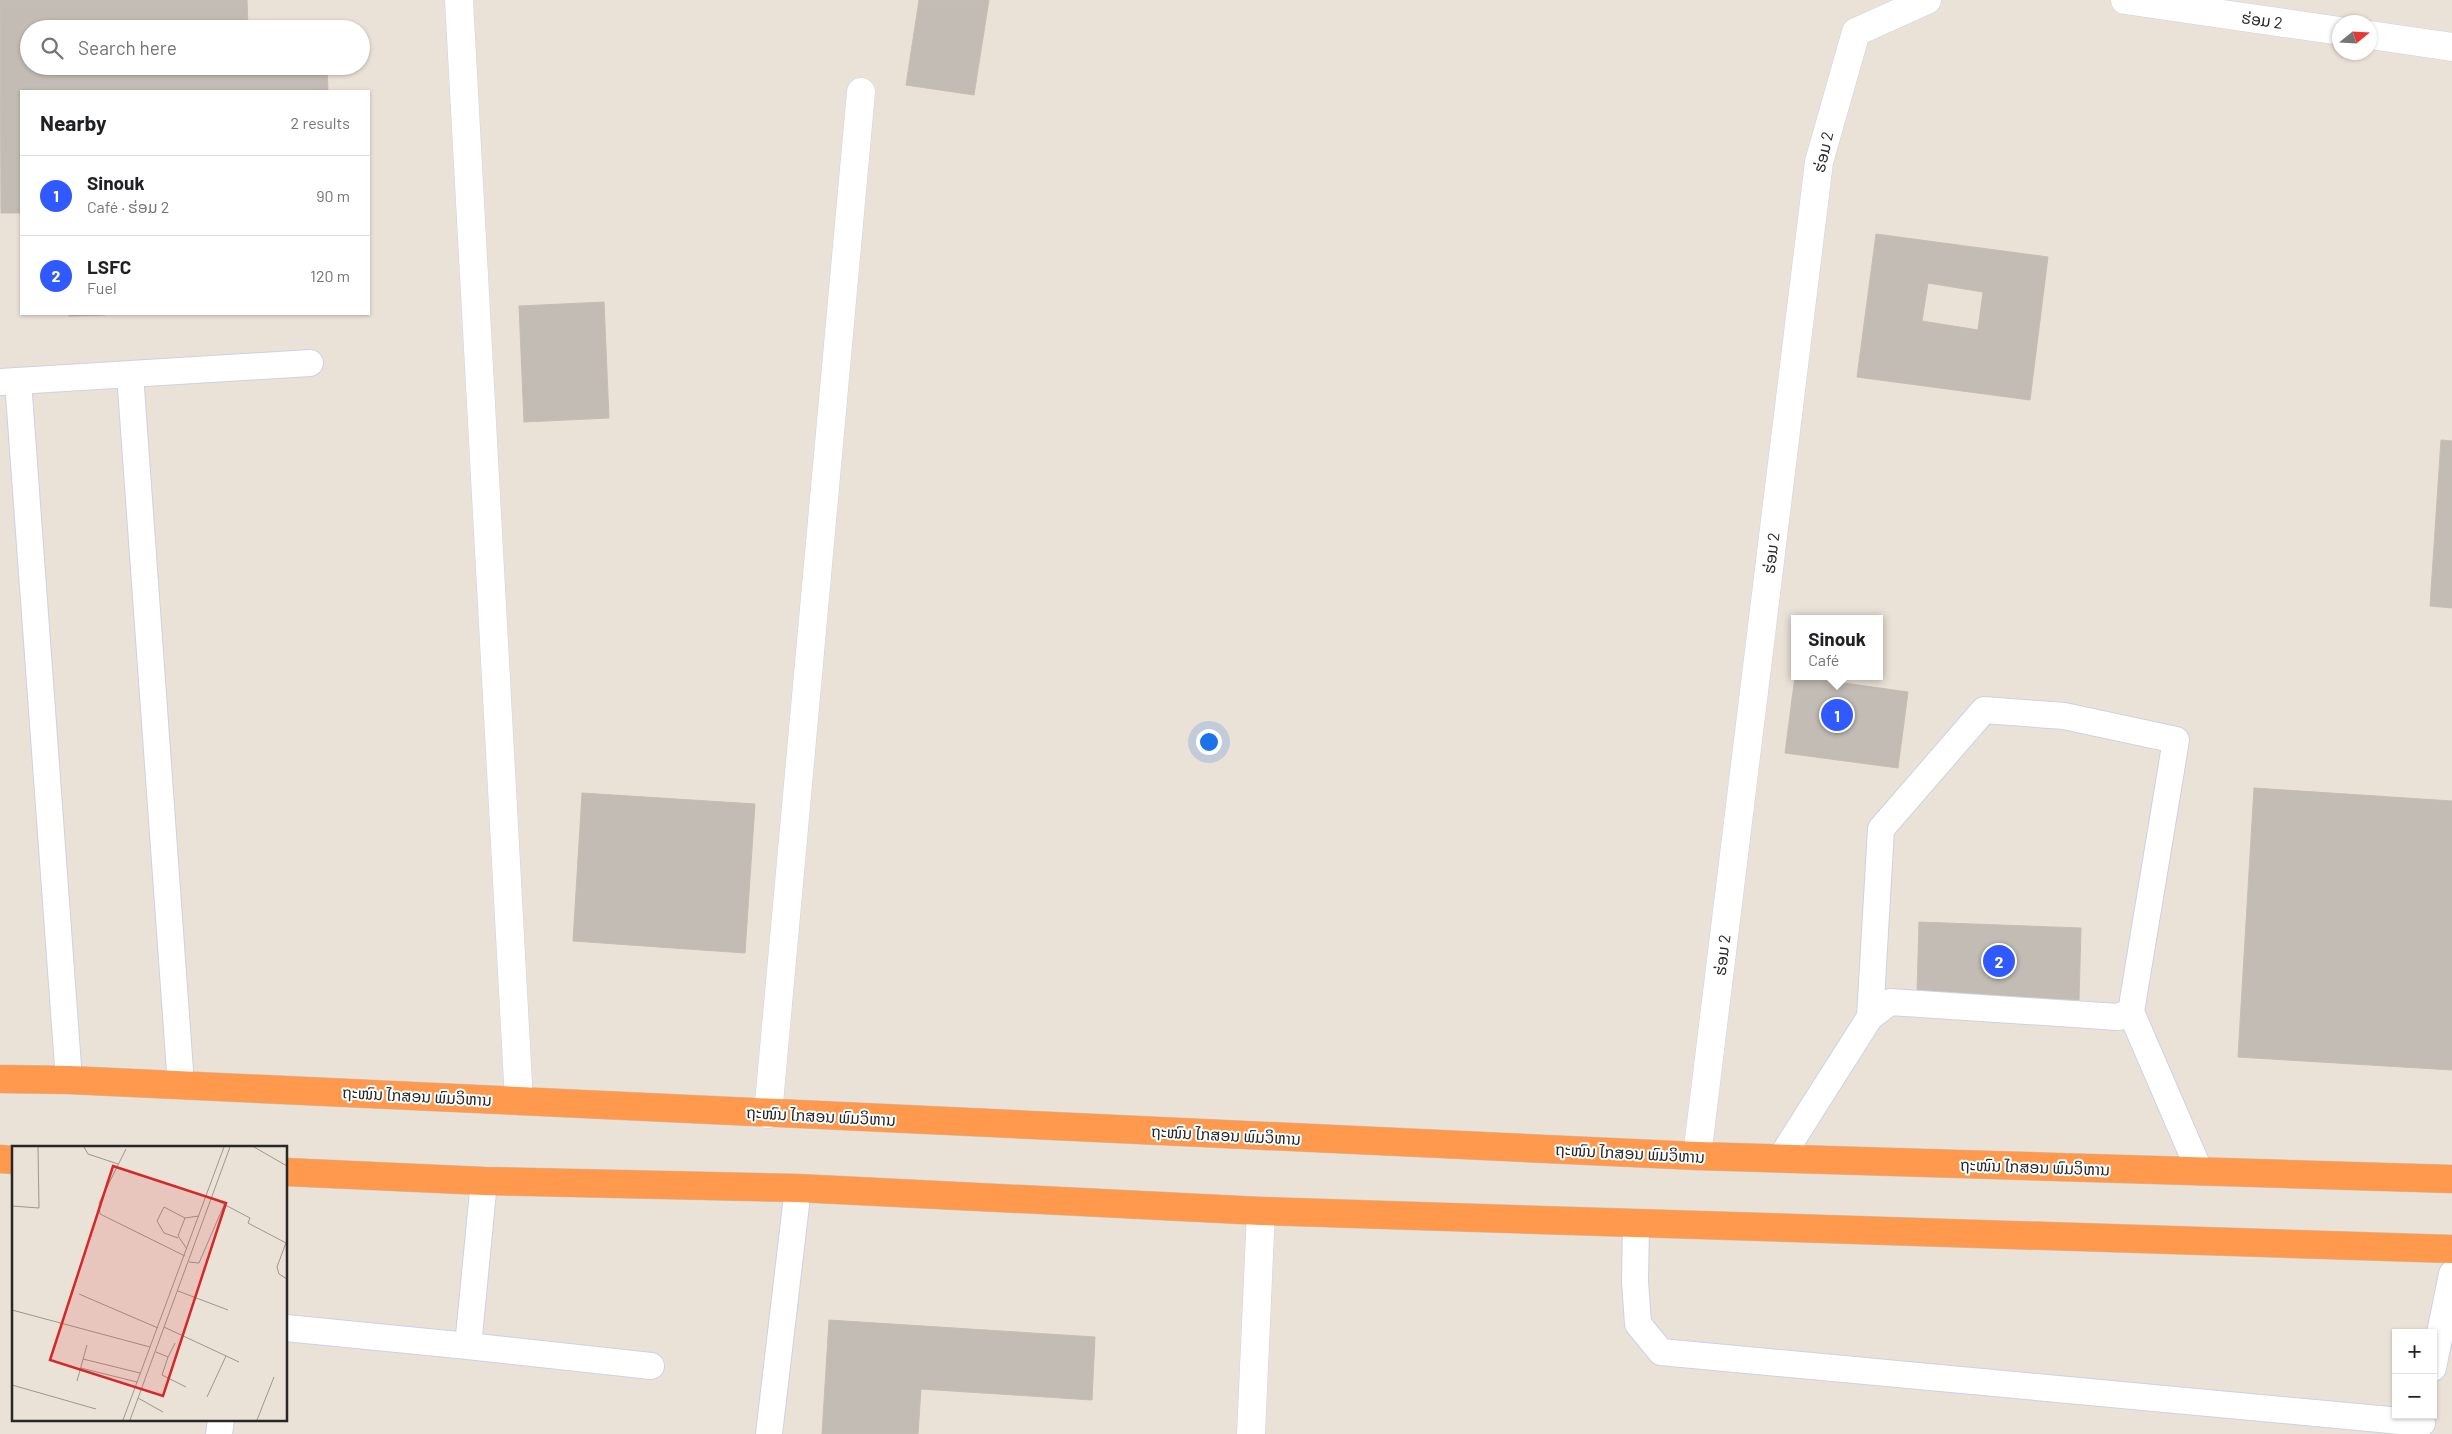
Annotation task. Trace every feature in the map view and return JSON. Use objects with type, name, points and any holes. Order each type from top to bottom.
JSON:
[{"type":"highway","name":"ຖະໜົນ ໄກສອນ ພົມວິຫານ","points":[[0,1079],[181,1085],[768,1114],[1697,1156],[2452,1179]]},
{"type":"highway","points":[[288,1172],[484,1181],[798,1188],[1261,1211],[2452,1249]]},
{"type":"street","points":[[459,0],[519,1101]]},
{"type":"street","name":"ຮ່ອມ 2","points":[[1697,1156],[1819,162],[1856,32],[1927,0]]},
{"type":"street","name":"ຮ່ອມ 2","points":[[2125,0],[2332,30]]},
{"type":"street","points":[[2377,36],[2452,47]]},
{"type":"street","points":[[768,1114],[861,92]]},
{"type":"street","points":[[1251,1434],[1261,1211]]},
{"type":"lane","points":[[69,1080],[9,382],[310,363]]},
{"type":"lane","points":[[130,374],[181,1085]]},
{"type":"lane","points":[[1870,1017],[1881,829],[1984,710],[2064,716],[2176,740],[2131,1012],[2200,1172]]},
{"type":"lane","points":[[1780,1159],[1870,1017],[1890,1002],[2118,1017],[2131,1012]]},
{"type":"lane","points":[[468,1346],[484,1181]]},
{"type":"lane","points":[[769,1434],[798,1188]]},
{"type":"lane","points":[[1636,1223],[1635,1282],[1638,1324],[1661,1352],[2422,1424]]},
{"type":"lane","points":[[2437,1348],[2452,1274]]},
{"type":"lane","points":[[288,1328],[651,1366]]},
{"type":"building","points":[[0,0],[247,0],[248,20],[20,20],[20,75],[327,75],[328,90],[20,90],[20,213],[1,213]]},
{"type":"building","points":[[919,0],[989,0],[974,95],[906,85]]},
{"type":"building","points":[[1876,234],[2048,257],[2030,400],[1857,377]],"holes":[[[1928,283],[1983,292],[1978,330],[1922,321]]]},
{"type":"building","points":[[604,302],[609,418],[524,422],[519,306]]},
{"type":"building","points":[[69,315],[105,315],[69,316]]},
{"type":"building","points":[[2441,440],[2452,441],[2452,608],[2430,606]]},
{"type":"building","points":[[1794,680],[1823,680],[1908,692],[1898,768],[1785,753]]},
{"type":"building","points":[[2254,788],[2452,801],[2452,1070],[2238,1057]]},
{"type":"building","points":[[582,793],[755,804],[745,953],[573,941]]},
{"type":"building","points":[[1919,922],[2081,928],[2079,1000],[1917,993]]},
{"type":"building","points":[[829,1320],[1095,1337],[1092,1400],[921,1389],[918,1434],[822,1434]]},
{"type":"place","name":"Sinouk","points":[[1837,715]]},
{"type":"place","name":"LSFC","points":[[1999,961]]}]
